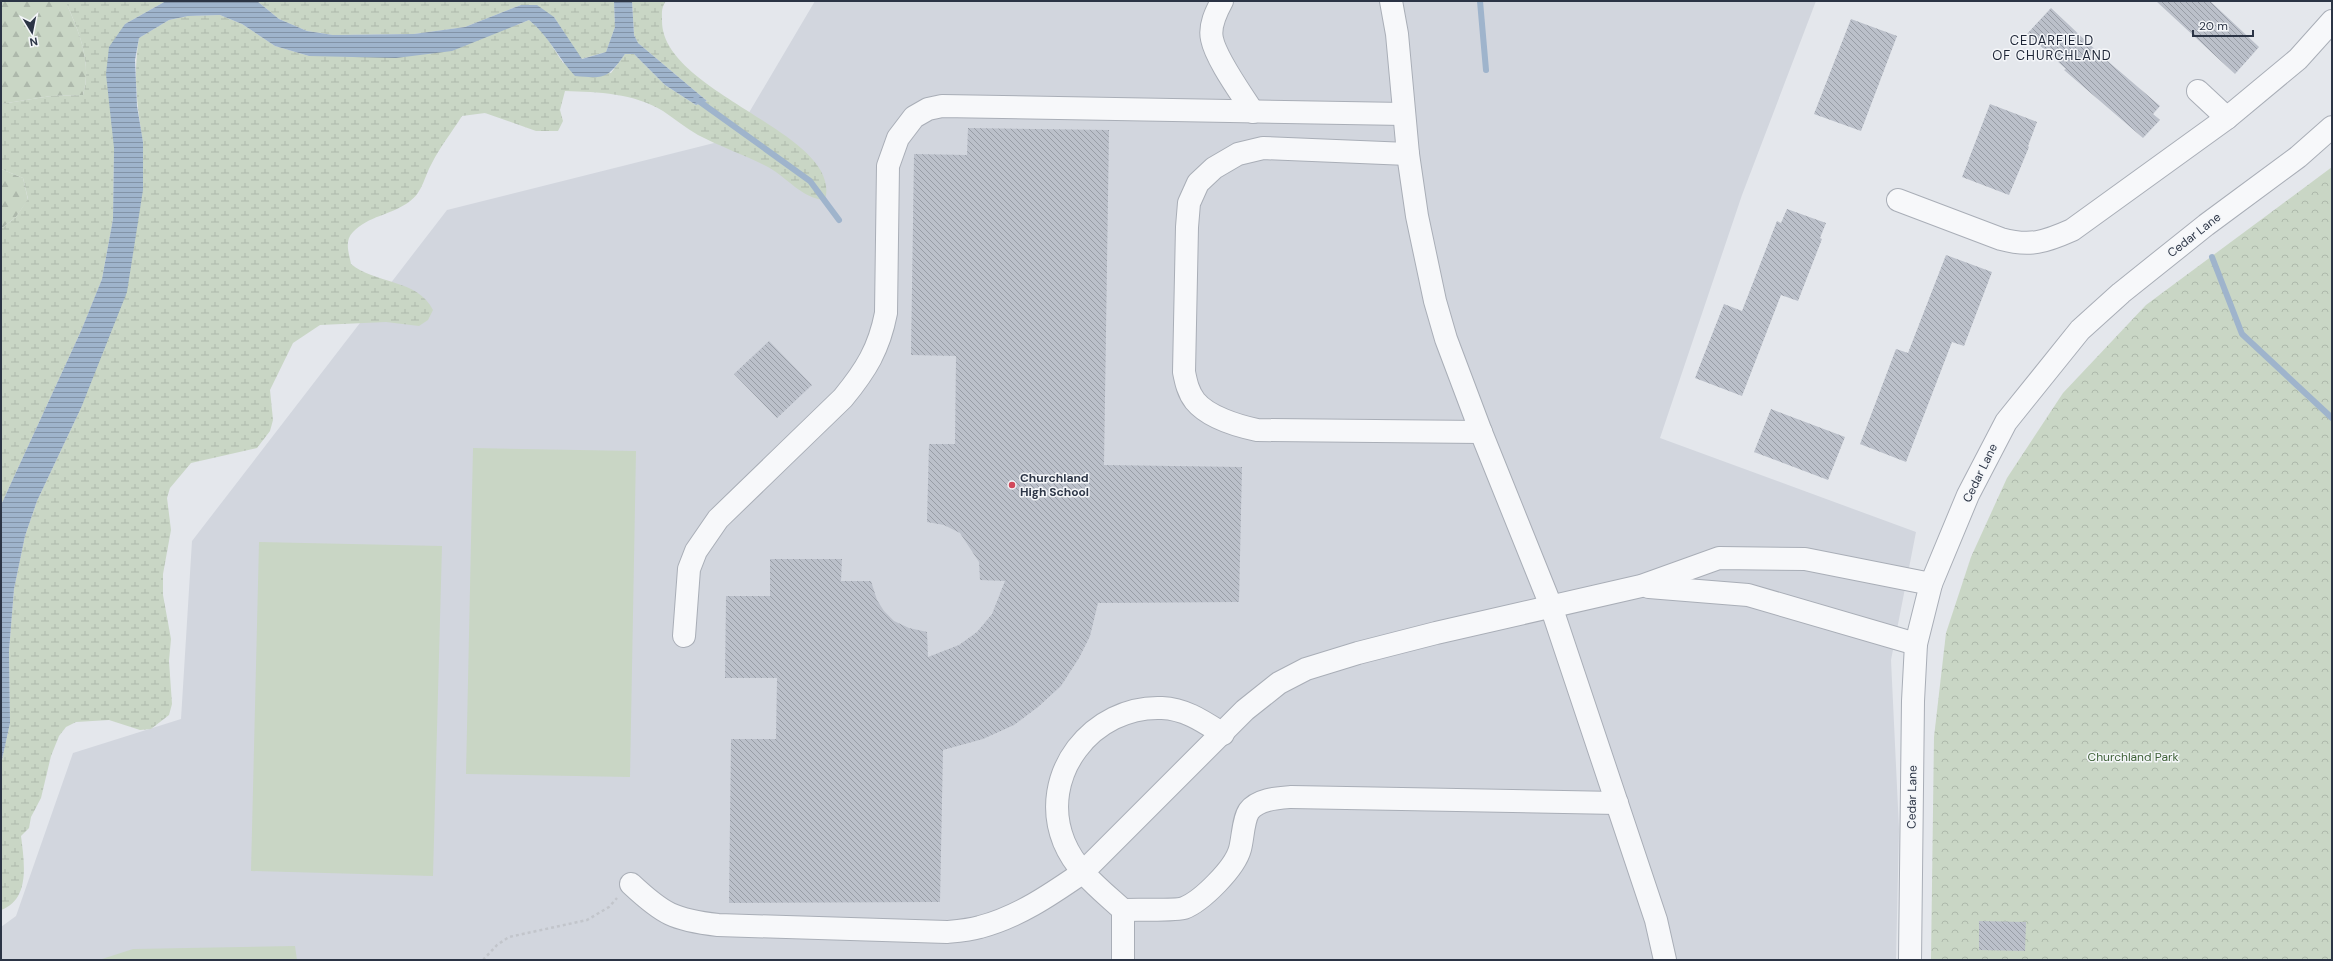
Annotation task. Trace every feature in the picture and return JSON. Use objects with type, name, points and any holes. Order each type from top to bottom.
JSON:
[{"type":"street","points":[[1222,1],[1213,20],[1211,38],[1216,50],[1252,112]]},
{"type":"street","points":[[1391,1],[1397,34],[1408,154],[1424,256],[1435,301],[1446,338],[1481,432],[1551,606],[1656,920],[1665,960]]},
{"type":"street","points":[[1898,200],[2015,243],[2045,242],[2072,230],[2227,118],[2298,59],[2332,21]]},
{"type":"street","points":[[2198,91],[2227,118]]},
{"type":"street","points":[[684,636],[689,569],[704,539],[718,518],[843,398],[860,378],[881,337],[886,313],[888,166],[898,138],[914,117],[928,109],[942,106],[1404,114]]},
{"type":"street","name":"Cedar Lane","points":[[1910,960],[1913,701],[1916,644],[1931,584],[1968,496],[2006,422],[2080,330],[2121,293],[2206,225],[2298,158],[2332,127]]},
{"type":"street","points":[[1408,154],[1263,148],[1238,154],[1214,168],[1198,183],[1189,202],[1187,227],[1184,372],[1188,388],[1196,402],[1210,411],[1234,425],[1257,430],[1481,432]]},
{"type":"street","points":[[631,884],[656,907],[685,921],[718,925],[947,932],[980,927],[1014,915],[1055,892],[1082,873],[1223,734],[1245,710],[1279,683],[1306,668],[1358,653],[1551,606],[1641,586],[1719,558],[1805,559],[1931,584]]},
{"type":"street","points":[[1641,586],[1748,595],[1916,644]]},
{"type":"street","points":[[1223,734],[1195,716],[1163,708],[1137,710],[1130,711],[1100,724],[1076,747],[1061,777],[1057,810],[1064,842],[1082,873],[1123,910],[1184,908],[1212,887],[1230,869],[1240,851],[1249,812],[1256,805],[1271,799],[1291,797],[1617,804]]},
{"type":"street","points":[[1123,910],[1123,960]]},
{"type":"path","points":[[483,960],[497,945],[509,937],[587,920],[609,907],[631,884]]},
{"type":"shaded area","name":"Churchland High School","points":[[815,1],[1816,1],[1742,195],[1660,438],[1916,532],[1891,660],[1899,829],[1896,960],[1,960],[1,927],[16,916],[73,753],[181,719],[192,541],[447,210],[734,138]]},
{"type":"green space","points":[[1,1],[67,1],[67,5],[83,49],[86,72],[83,95],[51,96],[1,104]]},
{"type":"green space","points":[[67,1],[166,1],[125,24],[114,148],[113,219],[102,279],[81,331],[1,505],[1,229],[16,217],[28,199],[23,178],[1,169],[1,104],[51,96],[83,95],[86,72],[83,49],[67,5]]},
{"type":"green space","points":[[257,1],[614,1],[615,27],[606,52],[581,59],[554,17],[521,5],[465,27],[414,34],[333,35],[307,31],[279,19]]},
{"type":"green space","points":[[632,1],[666,1],[662,13],[662,21],[670,47],[690,70],[719,92],[782,133],[808,154],[823,176],[825,200],[809,196],[775,171],[698,135],[652,105],[628,97],[603,93],[565,91],[560,110],[563,121],[558,131],[536,131],[485,113],[462,116],[442,145],[414,198],[395,210],[366,222],[353,232],[348,243],[351,264],[372,275],[407,287],[417,293],[426,300],[433,310],[428,320],[419,326],[386,322],[320,325],[293,343],[270,390],[273,420],[270,431],[257,448],[191,463],[170,488],[167,498],[171,530],[163,574],[163,595],[171,639],[169,661],[172,704],[169,715],[151,729],[140,730],[109,720],[76,722],[66,727],[59,736],[51,756],[41,798],[31,817],[29,828],[21,836],[24,868],[21,888],[11,905],[1,910],[1,764],[10,723],[9,651],[14,589],[25,536],[37,501],[81,408],[143,142],[136,90],[136,64],[139,38],[169,20],[188,16],[220,15],[242,24],[275,46],[309,56],[517,25],[529,20],[543,32],[563,63],[611,73],[625,54],[634,54],[665,85],[696,105],[707,101],[638,43],[634,35]]},
{"type":"green space","name":"Churchland Park","points":[[2332,167],[2332,960],[1931,960],[1934,737],[1946,633],[1971,557],[2007,478],[2063,393],[2146,305]]},
{"type":"green space","points":[[1,169],[23,178],[28,200],[16,217],[1,229]]},
{"type":"green space","points":[[473,448],[636,451],[630,777],[466,774]]},
{"type":"green space","points":[[259,542],[442,546],[433,876],[251,871]]},
{"type":"green space","points":[[295,946],[297,960],[99,960],[133,949]]},
{"type":"water","points":[[166,1],[257,1],[279,19],[307,31],[333,35],[414,34],[465,27],[521,5],[537,5],[554,17],[582,59],[606,52],[615,27],[614,1],[632,1],[634,35],[638,43],[707,101],[696,105],[665,85],[634,54],[625,54],[610,72],[600,77],[575,76],[563,62],[548,40],[529,20],[452,51],[396,58],[309,56],[275,46],[242,24],[220,15],[188,16],[169,20],[139,38],[135,60],[137,106],[143,142],[143,190],[127,292],[81,408],[37,501],[25,536],[14,589],[9,651],[10,723],[1,764],[1,505],[81,331],[102,279],[113,219],[114,148],[106,74],[109,47],[125,24]]},
{"type":"building","points":[[2156,1],[2210,1],[2259,47],[2235,74]]},
{"type":"building","points":[[2051,8],[2103,57],[2160,106],[2153,114],[2160,120],[2143,138],[2064,70],[2066,69],[2027,34]]},
{"type":"building","points":[[1851,19],[1897,36],[1861,131],[1814,114]]},
{"type":"building","points":[[1990,104],[2037,122],[2028,146],[2029,147],[2009,195],[1962,177]]},
{"type":"building","points":[[968,128],[1109,130],[1104,465],[1242,467],[1239,602],[1098,603],[1090,636],[1079,658],[1061,686],[1038,707],[1014,725],[983,739],[943,750],[940,902],[729,903],[731,739],[776,739],[777,678],[725,678],[726,596],[770,596],[770,559],[842,559],[841,581],[871,581],[877,600],[884,611],[894,621],[909,628],[927,632],[928,657],[959,645],[977,632],[992,614],[1005,581],[980,580],[979,562],[960,533],[944,525],[927,522],[929,444],[955,444],[956,356],[911,355],[914,154],[967,155]]},
{"type":"building","points":[[1787,209],[1826,223],[1820,238],[1822,239],[1798,301],[1781,295],[1742,396],[1695,378],[1724,304],[1742,311],[1777,221],[1781,223]]},
{"type":"building","points":[[1946,255],[1992,272],[1964,346],[1952,342],[1906,462],[1860,444],[1896,349],[1908,353]]},
{"type":"building","points":[[769,341],[812,385],[777,418],[734,374]]},
{"type":"building","points":[[1771,409],[1845,437],[1828,480],[1754,452]]},
{"type":"building","points":[[1979,921],[2026,922],[2025,951],[1979,950]]},
{"type":"waterway","points":[[1480,1],[1486,70]]},
{"type":"waterway","points":[[696,99],[810,181],[839,220]]},
{"type":"waterway","points":[[2212,257],[2242,334],[2332,418]]},
{"type":"place","name":"Churchland High School","points":[[1012,485]]},
{"type":"district","name":"CEDARFIELD OF CHURCHLAND","points":[[2052,48]]}]
